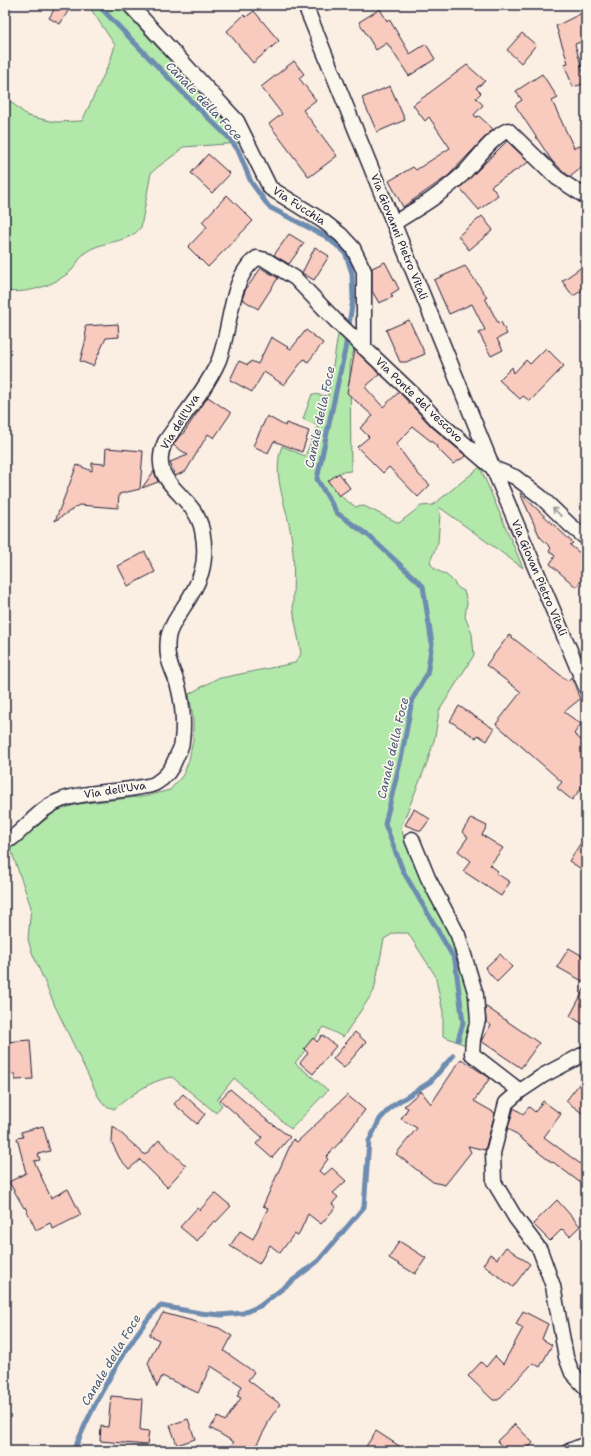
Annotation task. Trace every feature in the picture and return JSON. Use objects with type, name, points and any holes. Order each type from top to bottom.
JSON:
[{"type":"street","name":"Via Fucchia","points":[[130,5],[237,121],[270,188],[323,221],[341,235],[353,248],[364,271],[362,345]]},
{"type":"street","name":"Via Giovanni Pietro Vitali","points":[[305,5],[493,468]]},
{"type":"street","points":[[394,223],[435,198],[479,158],[501,134],[508,130],[557,178],[586,197]]},
{"type":"street","name":"Via Ponte del vescovo","points":[[257,258],[266,260],[295,278],[338,322],[413,394],[438,421],[493,468],[515,477],[586,538]]},
{"type":"street","name":"Via dell'Uva","points":[[5,839],[11,839],[47,807],[61,800],[155,784],[171,770],[182,744],[184,718],[177,684],[166,658],[168,636],[202,577],[205,558],[200,520],[195,510],[164,477],[160,452],[168,437],[218,362],[234,298],[240,281],[248,263],[257,258]]},
{"type":"street","name":"Via Giovan Pietro Vitali","points":[[493,468],[586,688]]},
{"type":"street","points":[[412,839],[428,878],[458,934],[476,995],[478,1020],[473,1039],[472,1054],[520,1091]]},
{"type":"street","points":[[586,1053],[544,1075],[520,1091],[506,1103],[493,1153],[494,1182],[515,1217],[540,1250],[553,1286],[566,1357],[572,1373],[586,1388]]},
{"type":"street","points":[[570,1451],[586,1444]]},
{"type":"green space","points":[[88,5],[118,5],[227,122],[241,143],[183,147],[151,173],[141,227],[136,232],[123,239],[100,245],[86,252],[71,271],[48,285],[31,290],[14,292],[5,291],[5,97],[28,116],[55,122],[82,121],[110,62],[115,45]]},
{"type":"green space","points":[[341,334],[354,349],[350,365],[351,471],[341,472],[331,485],[344,499],[356,507],[364,506],[399,523],[421,506],[433,505],[480,467],[523,568],[439,507],[440,515],[438,542],[430,562],[436,570],[447,576],[457,587],[464,591],[467,602],[465,617],[472,634],[474,655],[439,711],[435,737],[427,763],[401,827],[404,838],[459,948],[472,994],[473,1022],[468,1046],[443,1036],[443,1012],[435,975],[408,933],[394,933],[384,939],[374,991],[343,1037],[324,1027],[295,1063],[328,1090],[291,1129],[234,1078],[217,1100],[222,1105],[216,1113],[172,1077],[148,1085],[114,1109],[104,1105],[98,1096],[55,1006],[31,950],[28,939],[31,907],[10,847],[58,810],[78,804],[147,796],[170,790],[183,775],[189,760],[193,740],[193,717],[189,694],[216,679],[295,663],[301,654],[293,606],[294,570],[292,544],[279,479],[279,457],[282,446],[305,456],[318,426],[303,419],[312,394],[328,396],[338,335]]},
{"type":"building","points":[[57,5],[72,5],[60,24],[49,18]]},
{"type":"building","points":[[380,9],[387,21],[389,19],[410,54],[426,44],[435,59],[409,76],[387,43],[376,50],[359,22]]},
{"type":"building","points":[[254,11],[279,41],[253,63],[227,31],[244,15],[246,17]]},
{"type":"building","points":[[586,11],[586,40],[575,44],[586,83],[573,87],[564,64],[568,63],[556,26]]},
{"type":"building","points":[[522,33],[536,45],[521,63],[507,50]]},
{"type":"building","points":[[294,61],[304,74],[299,78],[316,100],[303,110],[337,156],[309,177],[269,124],[282,114],[261,87]]},
{"type":"building","points":[[467,65],[485,81],[476,88],[481,93],[476,98],[483,105],[474,115],[476,117],[479,116],[493,129],[448,176],[403,207],[389,181],[413,167],[416,170],[450,148],[429,117],[425,121],[413,105]]},
{"type":"building","points":[[542,74],[558,98],[552,101],[574,148],[586,143],[586,164],[570,177],[552,161],[515,105],[522,100],[516,91]]},
{"type":"building","points":[[390,86],[405,120],[377,132],[362,98]]},
{"type":"building","points":[[507,141],[529,162],[491,186],[498,195],[479,210],[460,188]]},
{"type":"building","points":[[208,154],[230,174],[212,193],[191,173]]},
{"type":"building","points":[[227,195],[253,221],[208,267],[188,247],[207,227],[202,222]]},
{"type":"building","points":[[482,216],[493,230],[469,250],[458,236]]},
{"type":"building","points":[[289,234],[304,243],[289,264],[274,255]]},
{"type":"building","points":[[315,247],[329,256],[314,280],[302,273]]},
{"type":"building","points":[[385,262],[399,289],[391,294],[393,297],[379,303],[372,291],[372,268]]},
{"type":"building","points":[[586,264],[586,288],[573,296],[562,281]]},
{"type":"building","points":[[465,266],[487,297],[485,298],[498,323],[501,322],[507,334],[497,339],[503,350],[491,356],[479,333],[485,330],[472,304],[449,314],[434,280]]},
{"type":"building","points":[[261,268],[278,278],[258,309],[242,299],[246,289]]},
{"type":"building","points":[[409,320],[425,354],[406,362],[400,362],[386,330]]},
{"type":"building","points":[[118,324],[119,337],[106,338],[93,366],[80,361],[86,339],[85,326]]},
{"type":"building","points":[[306,330],[323,343],[308,362],[304,359],[284,385],[264,372],[252,392],[230,380],[239,361],[248,365],[251,361],[258,364],[271,337],[291,349]]},
{"type":"building","points":[[546,348],[564,366],[530,401],[523,396],[520,399],[499,380],[512,367],[514,373],[526,360],[530,364]]},
{"type":"building","points":[[355,350],[380,374],[365,387],[383,407],[399,392],[432,427],[466,456],[453,464],[436,447],[437,446],[413,427],[396,444],[418,474],[430,485],[418,497],[389,467],[383,473],[357,447],[369,437],[360,428],[373,416],[347,393]]},
{"type":"building","points":[[208,397],[231,413],[214,438],[208,434],[186,471],[175,476],[170,462],[188,455],[173,445],[181,434],[182,435]]},
{"type":"building","points":[[267,416],[285,426],[286,423],[309,431],[302,452],[274,441],[268,453],[253,446]]},
{"type":"building","points":[[106,448],[143,451],[140,489],[119,494],[118,508],[79,505],[55,521],[77,465],[92,471],[92,463],[105,464]]},
{"type":"building","points":[[154,471],[158,482],[142,488]]},
{"type":"building","points":[[339,473],[350,488],[339,496],[328,481]]},
{"type":"building","points":[[520,493],[573,543],[570,545],[586,558],[586,575],[576,587],[550,564],[555,556],[549,551],[551,548],[540,537]]},
{"type":"building","points":[[145,552],[155,572],[128,586],[118,566]]},
{"type":"building","points":[[509,635],[568,681],[571,677],[580,699],[564,712],[581,724],[574,734],[586,744],[586,782],[572,800],[557,788],[562,782],[496,724],[521,692],[486,665]]},
{"type":"building","points":[[459,706],[494,729],[487,741],[478,735],[476,738],[450,721]]},
{"type":"building","points":[[414,809],[430,819],[421,831],[405,825]]},
{"type":"building","points":[[471,818],[487,826],[482,835],[503,848],[490,865],[498,871],[496,873],[510,882],[501,896],[463,871],[471,861],[458,851],[468,837],[462,832]]},
{"type":"building","points":[[586,835],[586,872],[569,861]]},
{"type":"building","points":[[569,948],[586,958],[586,983],[557,967]]},
{"type":"building","points":[[500,954],[512,967],[497,982],[485,968]]},
{"type":"building","points":[[586,986],[586,1026],[570,1016]]},
{"type":"building","points":[[485,1006],[539,1043],[521,1068],[481,1041],[491,1025],[486,1022]]},
{"type":"building","points":[[355,1032],[366,1042],[344,1068],[333,1059]]},
{"type":"building","points":[[322,1035],[336,1046],[313,1074],[300,1063],[308,1053],[304,1049],[313,1038],[317,1042]]},
{"type":"building","points":[[30,1040],[33,1079],[15,1080],[15,1074],[5,1075],[5,1042]]},
{"type":"building","points":[[461,1059],[490,1078],[474,1101],[495,1113],[485,1150],[468,1146],[471,1152],[445,1185],[433,1182],[396,1154],[417,1128],[401,1119],[408,1108],[404,1106],[421,1091],[431,1104]]},
{"type":"building","points":[[586,1075],[586,1116],[566,1101]]},
{"type":"building","points":[[230,1089],[263,1117],[290,1137],[272,1158],[256,1144],[262,1137],[220,1100]]},
{"type":"building","points":[[183,1094],[205,1114],[197,1124],[174,1104]]},
{"type":"building","points":[[347,1095],[365,1110],[341,1141],[326,1157],[328,1159],[319,1171],[324,1175],[332,1168],[346,1181],[333,1193],[338,1197],[332,1204],[336,1207],[321,1224],[308,1214],[298,1236],[294,1234],[280,1253],[270,1245],[259,1264],[230,1246],[240,1231],[253,1239],[268,1208],[263,1206],[293,1139],[297,1142]]},
{"type":"building","points":[[543,1101],[561,1114],[544,1137],[586,1168],[586,1187],[553,1162],[552,1163],[508,1128],[514,1108],[523,1114],[529,1107],[535,1112]]},
{"type":"building","points":[[43,1126],[50,1151],[38,1154],[40,1160],[34,1161],[51,1198],[68,1189],[81,1215],[53,1229],[50,1223],[36,1230],[25,1207],[24,1208],[9,1182],[26,1173],[17,1138],[23,1137],[21,1132]]},
{"type":"building","points":[[113,1126],[145,1155],[159,1140],[186,1166],[167,1187],[140,1160],[141,1159],[129,1169],[120,1159],[112,1143]]},
{"type":"building","points":[[215,1193],[231,1206],[216,1222],[214,1221],[197,1241],[180,1227],[197,1208],[200,1210]]},
{"type":"building","points":[[557,1200],[580,1226],[570,1236],[562,1229],[550,1241],[533,1224]]},
{"type":"building","points":[[399,1241],[426,1258],[415,1274],[389,1258]]},
{"type":"building","points":[[506,1247],[530,1264],[513,1287],[483,1265],[490,1254],[497,1259]]},
{"type":"building","points":[[523,1311],[548,1324],[542,1339],[552,1345],[540,1367],[533,1363],[498,1400],[493,1400],[468,1376],[481,1362],[486,1367],[495,1356],[503,1364],[523,1328],[516,1324]]},
{"type":"building","points":[[163,1313],[219,1328],[232,1336],[224,1351],[254,1372],[248,1380],[280,1404],[267,1423],[268,1424],[253,1451],[226,1451],[234,1442],[210,1428],[218,1417],[225,1421],[241,1398],[237,1396],[242,1386],[211,1366],[198,1393],[162,1376],[157,1387],[148,1363],[159,1340],[149,1335]]},
{"type":"building","points":[[111,1396],[142,1399],[140,1430],[149,1431],[147,1445],[100,1441],[101,1426],[108,1427]]},
{"type":"building","points":[[188,1419],[195,1439],[177,1445],[170,1425]]},
{"type":"building","points":[[515,1424],[533,1443],[525,1451],[506,1451],[497,1441]]},
{"type":"building","points":[[376,1431],[407,1451],[363,1451]]},
{"type":"waterway","name":"Canale della Foce","points":[[98,5],[229,138],[238,150],[251,182],[269,207],[325,236],[345,252],[352,273],[353,299],[345,350],[317,479],[337,513],[369,536],[423,586],[432,644],[427,674],[412,700],[402,754],[385,824],[403,871],[455,960],[463,1023],[458,1040]]},
{"type":"waterway","name":"Canale della Foce","points":[[74,1451],[94,1406],[119,1362],[145,1323],[161,1306],[221,1315],[243,1313],[260,1306],[318,1261],[364,1207],[369,1141],[380,1119],[392,1106],[430,1082],[453,1056]]}]
